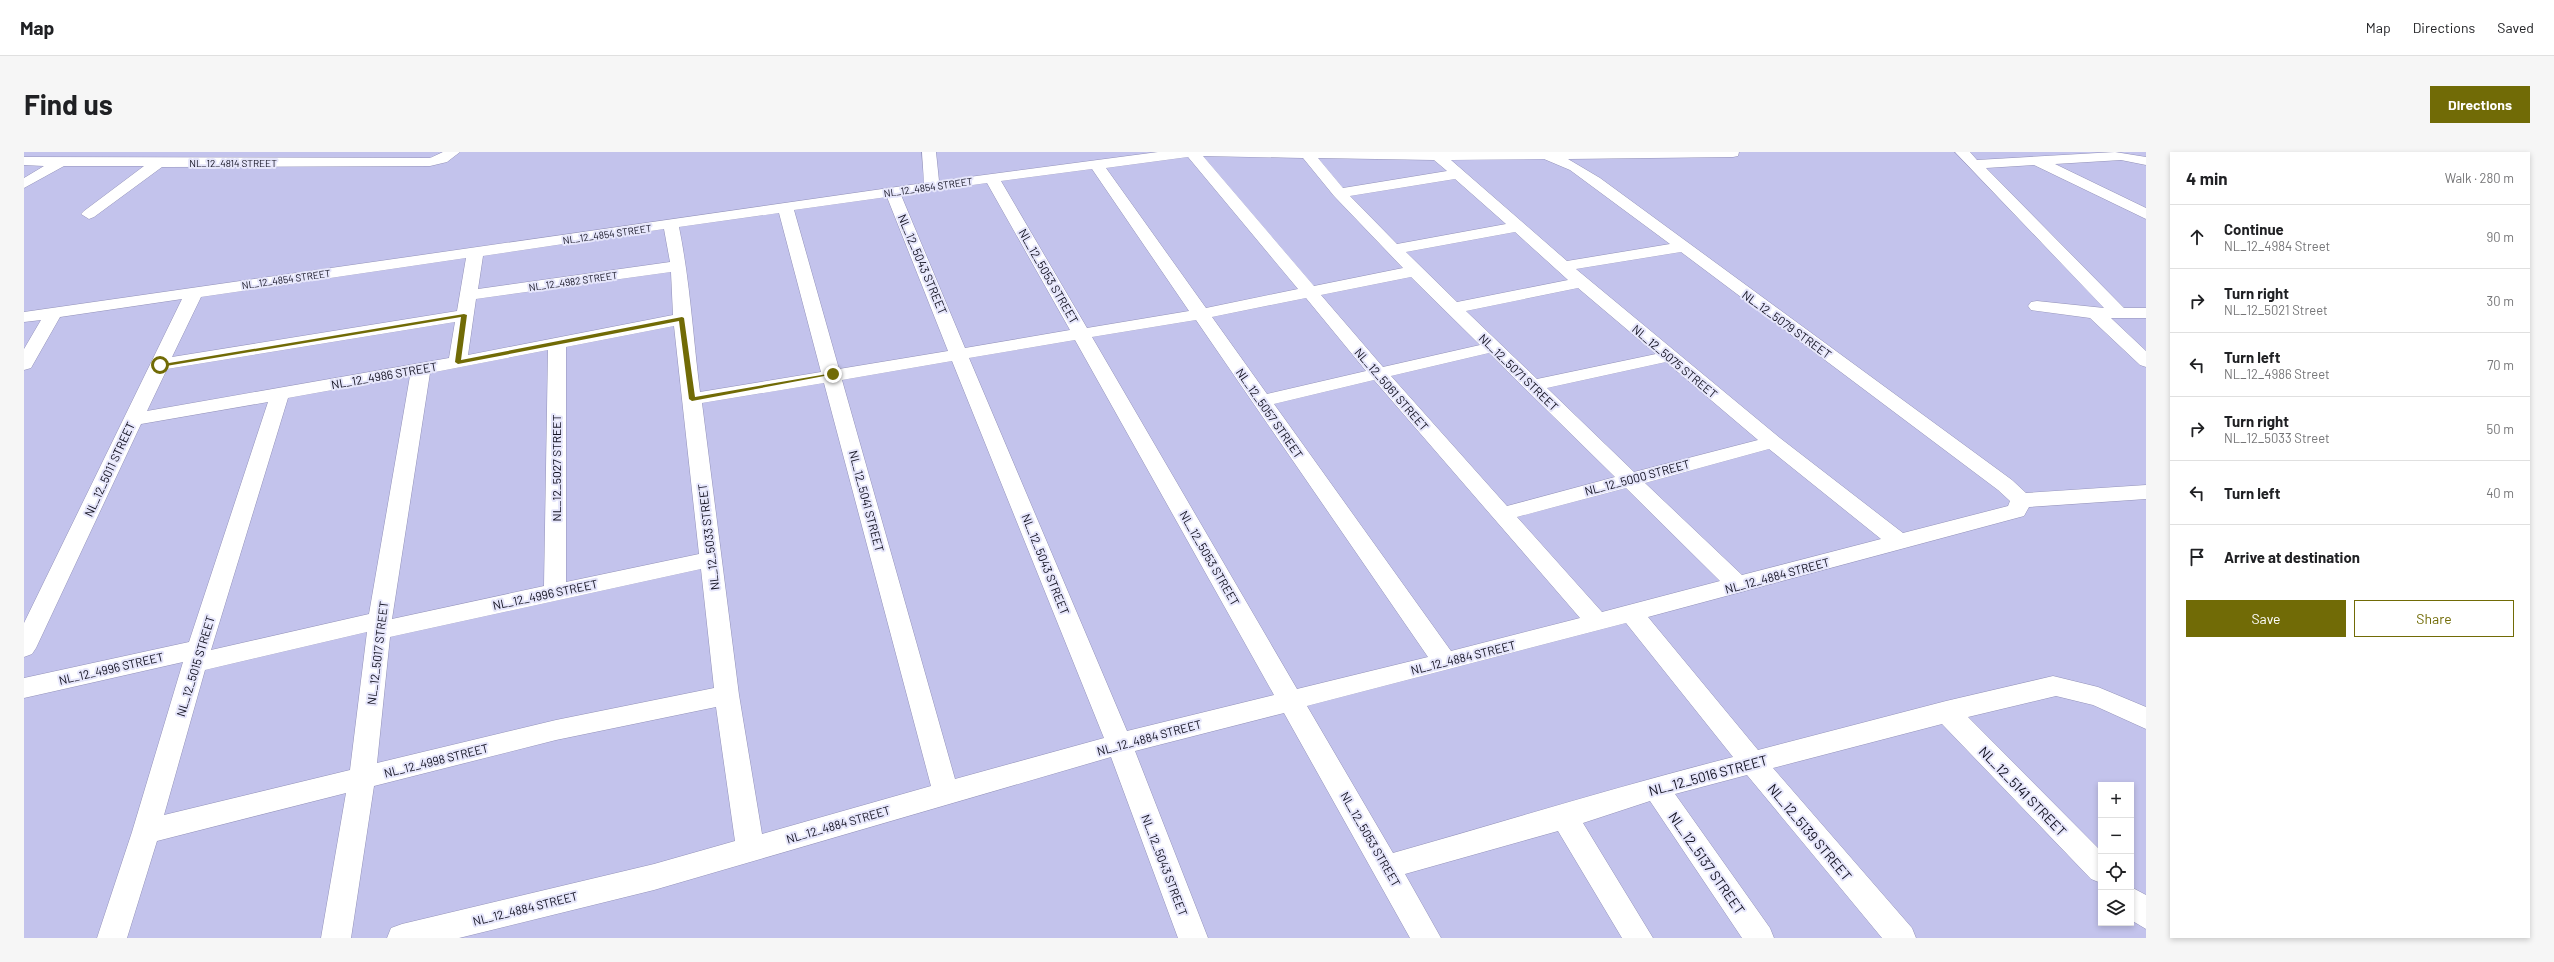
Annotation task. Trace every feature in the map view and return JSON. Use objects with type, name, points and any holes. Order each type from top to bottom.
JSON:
[{"type":"street","points":[[24,184],[75,152]]},
{"type":"street","points":[[245,164],[258,152]]},
{"type":"street","points":[[334,162],[345,152]]},
{"type":"street","points":[[929,152],[932,186]]},
{"type":"street","name":"NL_12_4854 STREET","points":[[24,318],[195,291],[786,209],[932,186],[1095,163],[1136,155],[1191,152]]},
{"type":"street","name":"NL_12_5061 STREET","points":[[1191,152],[1378,373],[1597,622]]},
{"type":"street","points":[[1201,152],[1438,156],[1732,153]]},
{"type":"street","points":[[1962,152],[2119,313]]},
{"type":"street","name":"NL_12_5071 STREET","points":[[1306,153],[1339,193],[1415,271],[1534,386],[1627,479],[1738,585]]},
{"type":"street","points":[[1975,164],[2037,161],[2118,154],[2146,161]]},
{"type":"street","name":"NL_12_4814 STREET","points":[[24,161],[245,164],[430,162],[448,156]]},
{"type":"street","name":"NL_12_5075 STREET","points":[[1438,156],[1456,174],[1581,282],[1773,442],[1899,542]]},
{"type":"street","name":"NL_12_5079 STREET","points":[[1549,156],[1575,167],[1595,181],[2005,485],[2021,500]]},
{"type":"street","points":[[2037,161],[2146,214]]},
{"type":"street","points":[[89,214],[159,162]]},
{"type":"street","name":"NL_12_5057 STREET","points":[[1095,163],[1445,662]]},
{"type":"street","points":[[1339,193],[1456,174]]},
{"type":"street","name":"NL_12_5053 STREET","points":[[992,178],[1387,867],[1426,938]]},
{"type":"street","name":"NL_12_5043 STREET","points":[[892,192],[961,355],[1119,744],[1193,938]]},
{"type":"street","name":"NL_12_5041 STREET","points":[[786,209],[833,374],[946,794]]},
{"type":"street","name":"NL_12_5033 STREET","points":[[671,225],[679,266],[682,318],[727,695],[750,849]]},
{"type":"street","points":[[1395,249],[1518,227]]},
{"type":"street","points":[[1564,266],[1683,247]]},
{"type":"street","points":[[458,362],[464,315],[475,252]]},
{"type":"street","name":"NL_12_4982 STREET","points":[[468,295],[679,266]]},
{"type":"street","points":[[692,399],[833,374],[961,355],[1200,314],[1415,271]]},
{"type":"street","points":[[1454,308],[1581,282]]},
{"type":"street","name":"NL_12_5011 STREET","points":[[24,648],[195,291]]},
{"type":"street","points":[[2037,306],[2095,313],[2146,313]]},
{"type":"street","points":[[24,364],[54,313]]},
{"type":"street","points":[[2095,313],[2146,361]]},
{"type":"street","points":[[160,365],[464,315]]},
{"type":"street","name":"NL_12_4986 STREET","points":[[132,420],[557,344],[682,318]]},
{"type":"street","name":"NL_12_5027 STREET","points":[[555,592],[557,344]]},
{"type":"street","points":[[1262,401],[1493,347]]},
{"type":"street","points":[[1534,386],[1670,356]]},
{"type":"street","name":"NL_12_5017 STREET","points":[[336,938],[362,778],[380,625],[421,368]]},
{"type":"street","name":"NL_12_5015 STREET","points":[[112,938],[146,832],[197,656],[280,394]]},
{"type":"street","name":"NL_12_5000 STREET","points":[[1502,514],[1627,479],[1773,442]]},
{"type":"street","points":[[2021,500],[2146,492]]},
{"type":"street","name":"NL_12_4884 STREET","points":[[402,938],[654,877],[1119,744],[1445,662],[2016,511],[2021,500]]},
{"type":"street","name":"NL_12_4996 STREET","points":[[24,688],[197,656],[380,625],[555,592],[710,559]]},
{"type":"street","name":"NL_12_5139 STREET","points":[[1631,612],[1752,762],[1900,938]]},
{"type":"street","name":"NL_12_5016 STREET","points":[[1387,867],[1565,817],[1656,788],[2032,690],[2057,686],[2096,696],[2146,718]]},
{"type":"street","name":"NL_12_4998 STREET","points":[[146,832],[556,730],[727,695]]},
{"type":"street","name":"NL_12_5141 STREET","points":[[1946,712],[2098,867]]},
{"type":"street","name":"NL_12_5137 STREET","points":[[1656,788],[1759,938]]},
{"type":"street","points":[[1565,817],[1638,938]]},
{"type":"street","points":[[2134,903],[2146,915]]},
{"type":"route","points":[[160,365],[464,315],[458,362],[557,344],[682,318],[692,399],[833,374]]}]
